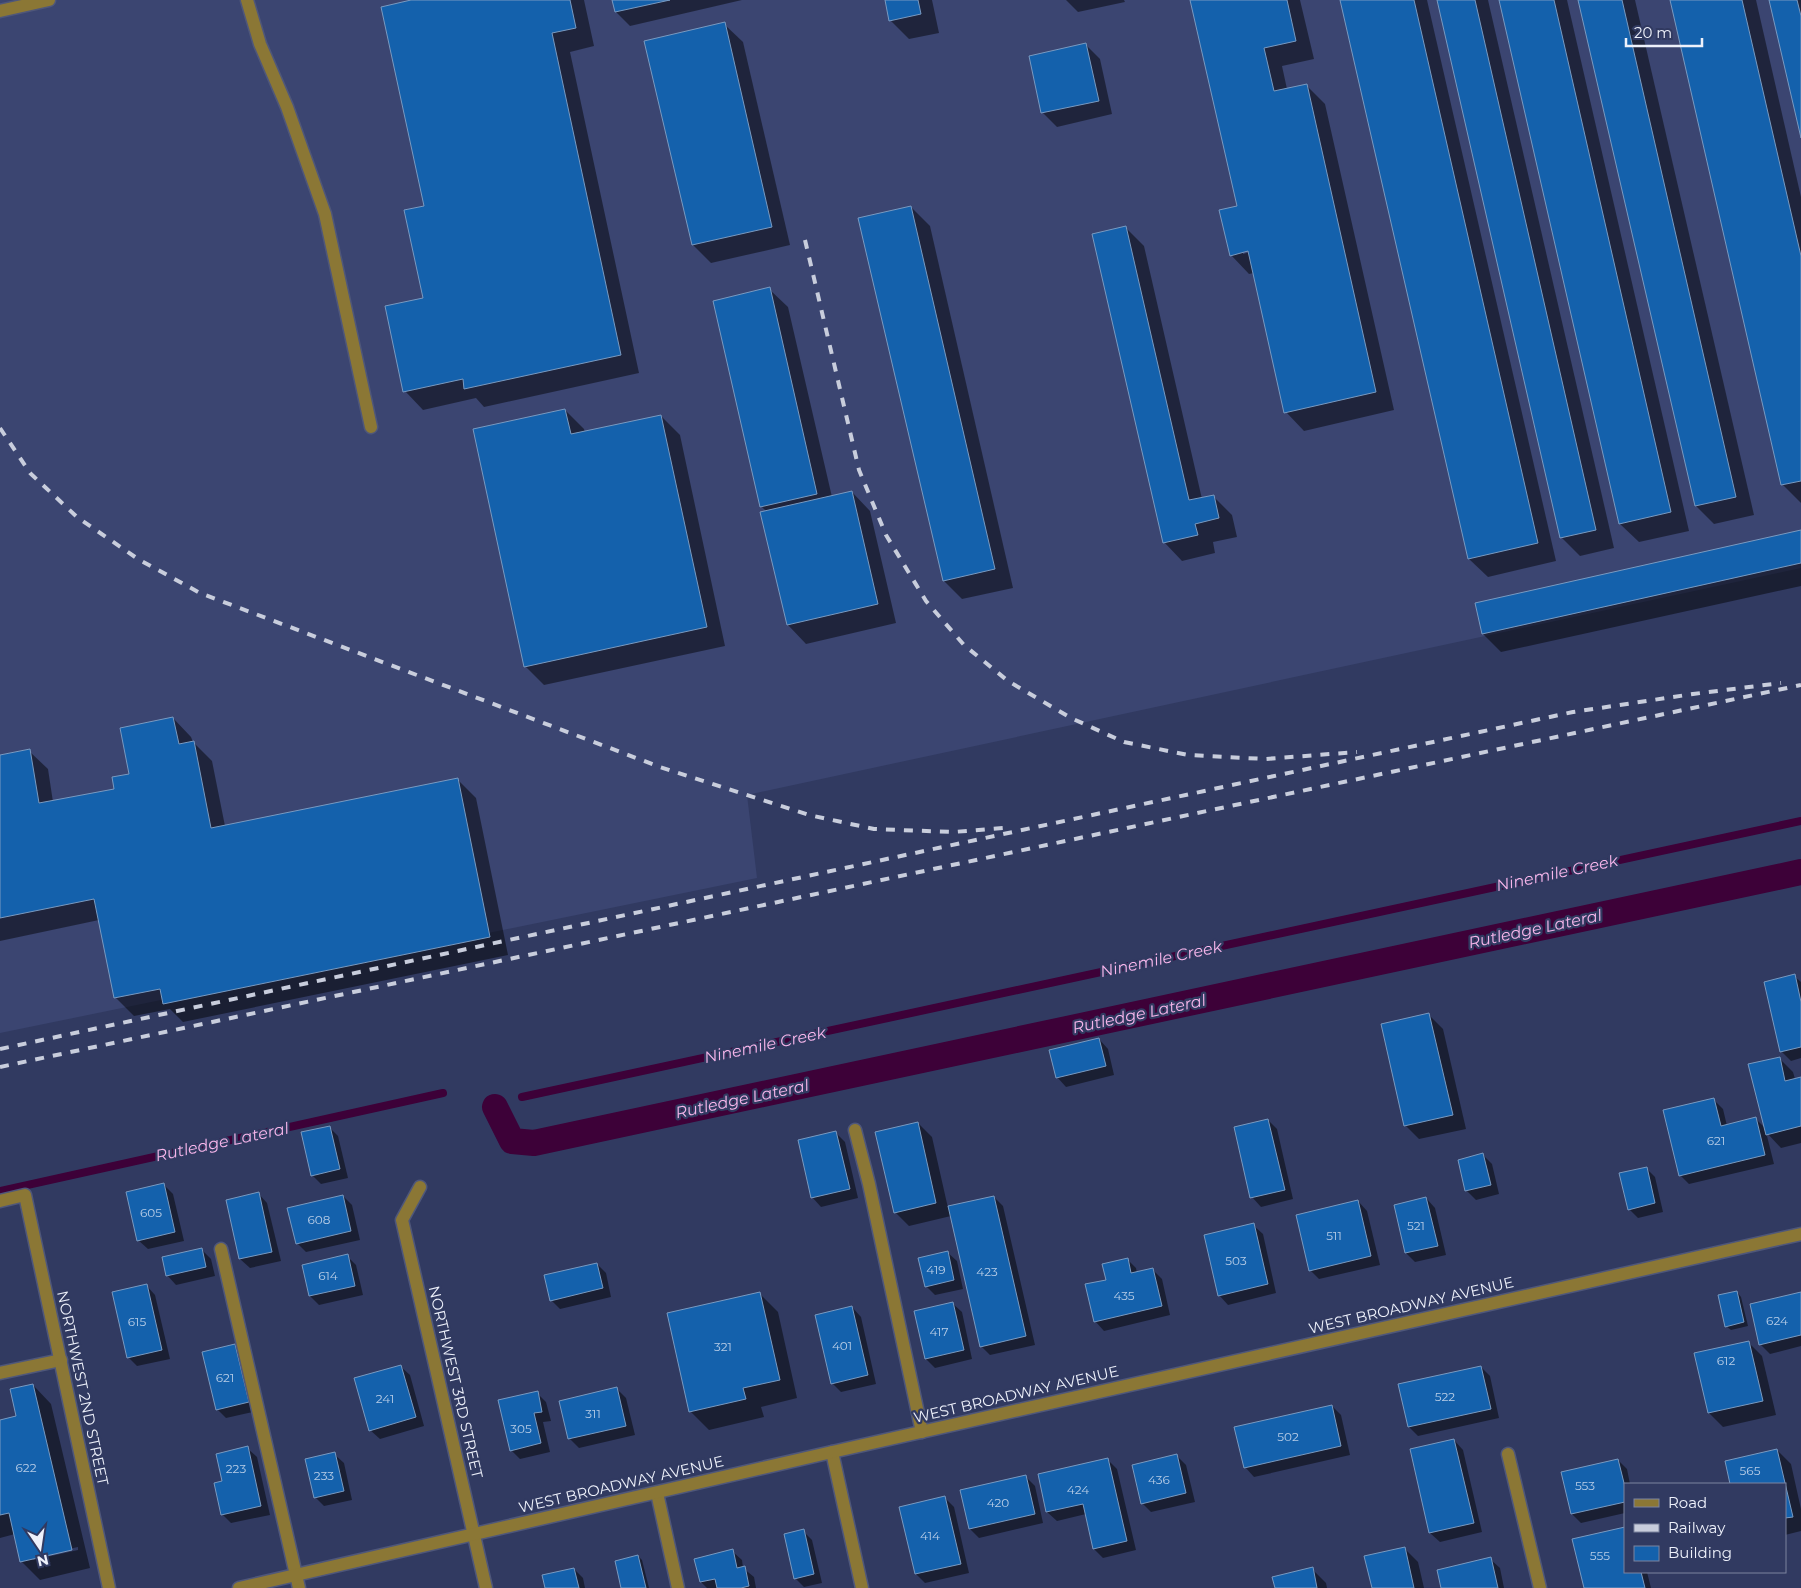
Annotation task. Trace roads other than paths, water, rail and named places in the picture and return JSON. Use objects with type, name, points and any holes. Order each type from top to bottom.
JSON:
[{"type":"street","points":[[0,11],[49,0]]},
{"type":"street","points":[[248,0],[260,44],[288,107],[325,214],[371,427]]},
{"type":"street","points":[[855,1130],[869,1184],[922,1432]]},
{"type":"street","name":"NORTHWEST 3RD STREET","points":[[420,1186],[402,1220],[486,1588]]},
{"type":"street","name":"NORTHWEST 2ND STREET","points":[[0,1201],[25,1195],[109,1588]]},
{"type":"street","name":"WEST BROADWAY AVENUE","points":[[239,1588],[832,1452],[1801,1234]]},
{"type":"street","points":[[221,1249],[299,1588]]},
{"type":"street","points":[[0,1373],[60,1360]]},
{"type":"street","points":[[832,1452],[862,1588]]},
{"type":"street","points":[[1508,1454],[1540,1588]]},
{"type":"street","points":[[657,1492],[678,1588]]},
{"type":"waterway","name":"Ninemile Creek","points":[[522,1097],[1801,821]]},
{"type":"waterway","name":"Rutledge Lateral","points":[[495,1107],[512,1141],[534,1143],[1801,872]]},
{"type":"waterway","name":"Rutledge Lateral","points":[[0,1191],[443,1093]]},
{"type":"railway","points":[[805,240],[859,470],[886,535],[926,601],[964,645],[1008,681],[1071,718],[1124,742],[1188,755],[1265,759],[1357,752]]},
{"type":"railway","points":[[0,428],[30,473],[77,517],[138,559],[200,593],[660,767],[809,815],[874,829],[953,832],[1004,828]]},
{"type":"railway","points":[[0,1049],[1573,712],[1781,683]]},
{"type":"railway","points":[[0,1067],[1801,685]]}]
